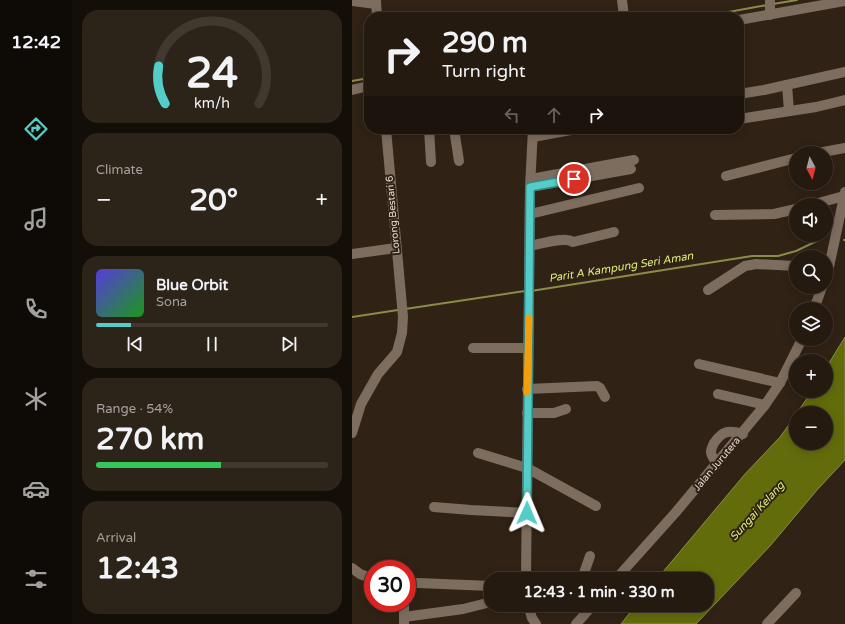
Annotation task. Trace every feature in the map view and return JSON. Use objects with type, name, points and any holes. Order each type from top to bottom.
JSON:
[{"type":"street","points":[[622,0],[623,12]]},
{"type":"street","points":[[352,1],[376,2],[377,12]]},
{"type":"street","points":[[744,18],[770,8],[845,1]]},
{"type":"street","points":[[744,93],[845,72]]},
{"type":"street","points":[[787,85],[789,111]]},
{"type":"street","points":[[352,90],[364,87]]},
{"type":"street","points":[[744,118],[816,107],[845,100]]},
{"type":"street","name":"Lorong Bestari 6","points":[[352,433],[361,404],[378,374],[397,352],[402,333],[402,300],[386,134]]},
{"type":"street","points":[[429,134],[432,162]]},
{"type":"street","points":[[455,134],[459,161]]},
{"type":"street","points":[[526,572],[527,389],[533,134]]},
{"type":"street","points":[[833,150],[845,148]]},
{"type":"street","points":[[726,176],[789,160]]},
{"type":"street","points":[[531,183],[633,164]]},
{"type":"street","points":[[530,214],[639,188]]},
{"type":"street","points":[[833,198],[845,194]]},
{"type":"street","points":[[832,250],[845,194]]},
{"type":"street","points":[[715,215],[774,214],[789,211]]},
{"type":"street","points":[[530,246],[569,239],[573,242],[614,232]]},
{"type":"street","points":[[352,254],[396,248]]},
{"type":"street","points":[[708,290],[745,266],[756,264],[789,266]]},
{"type":"street","name":"Jalan Jurutera","points":[[622,572],[743,434],[780,383],[798,346]]},
{"type":"street","points":[[473,348],[528,348]]},
{"type":"street","points":[[698,364],[780,383]]},
{"type":"street","points":[[527,389],[597,386],[600,388],[605,397]]},
{"type":"street","points":[[718,394],[765,405]]},
{"type":"street","points":[[527,412],[554,413],[566,409]]},
{"type":"street","points":[[717,464],[711,453],[711,448],[720,435],[733,431],[743,434]]},
{"type":"street","points":[[478,453],[527,468],[596,506]]},
{"type":"street","points":[[434,507],[527,513]]},
{"type":"street","points":[[585,572],[590,556]]},
{"type":"street","points":[[352,568],[364,576]]},
{"type":"street","points":[[418,583],[484,586]]},
{"type":"street","points":[[767,624],[796,593]]},
{"type":"street","points":[[404,621],[484,604]]},
{"type":"street","points":[[530,612],[536,624]]},
{"type":"street","points":[[576,624],[587,612]]},
{"type":"water","name":"Sungai Kelang","points":[[845,337],[845,460],[817,490],[770,546],[714,605],[714,572],[663,572],[745,474],[780,437],[789,425],[789,450],[833,450],[833,406],[802,406],[807,398],[833,398],[833,357]]},
{"type":"water","points":[[630,612],[707,612],[696,624],[621,624]]},
{"type":"waterway","points":[[773,4],[797,0]]},
{"type":"waterway","points":[[728,12],[767,5]]},
{"type":"waterway","points":[[352,81],[364,79]]},
{"type":"waterway","name":"Parit A Kampung Seri Aman","points":[[531,291],[752,256],[778,256],[796,251],[815,242]]},
{"type":"waterway","name":"Parit A Kampung Seri Aman","points":[[405,309],[525,291]]},
{"type":"waterway","name":"Parit A Kampung Seri Aman","points":[[352,317],[398,310]]},
{"type":"slow traffic","points":[[527,392],[529,318]]},
{"type":"route","points":[[527,513],[530,187],[574,179]]}]
